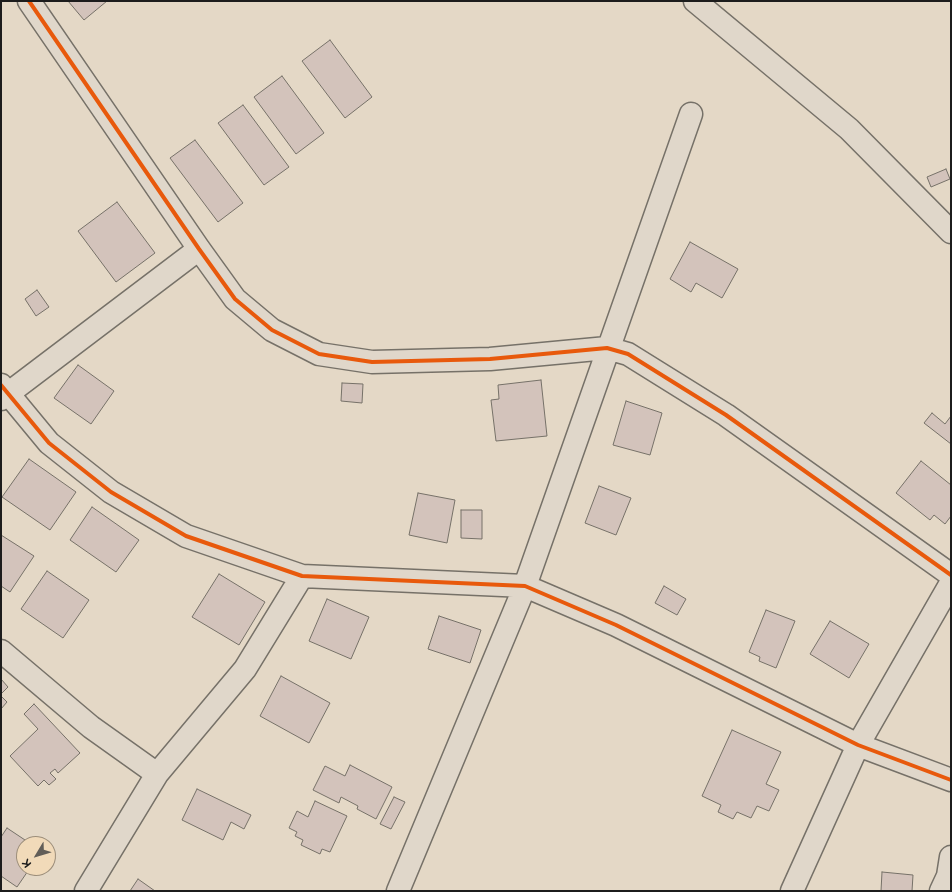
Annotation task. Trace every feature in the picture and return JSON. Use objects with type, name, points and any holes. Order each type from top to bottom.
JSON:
[{"type":"street","points":[[29,1],[198,249],[235,299],[272,330],[319,354],[372,362],[490,359],[608,348],[628,354],[726,415],[951,575]]},
{"type":"street","points":[[696,1],[849,129],[951,232]]},
{"type":"street","points":[[398,891],[525,586],[691,114]]},
{"type":"street","points":[[198,249],[3,393],[49,443],[111,492],[186,536],[302,576],[525,586],[616,625],[858,745],[951,780]]},
{"type":"street","points":[[86,891],[157,774],[245,669],[302,576]]},
{"type":"street","points":[[792,891],[858,745],[951,583]]},
{"type":"street","points":[[1,651],[91,727],[157,774]]},
{"type":"street","points":[[941,891],[948,876],[951,857]]},
{"type":"building","points":[[68,1],[107,1],[84,20]]},
{"type":"building","points":[[330,40],[372,97],[345,118],[302,61]]},
{"type":"building","points":[[282,76],[324,133],[296,154],[254,97]]},
{"type":"building","points":[[243,105],[289,167],[264,185],[218,123]]},
{"type":"building","points":[[195,140],[243,203],[218,222],[170,158]]},
{"type":"building","points":[[946,169],[950,179],[931,187],[927,177]]},
{"type":"building","points":[[117,202],[155,253],[116,282],[78,231]]},
{"type":"building","points":[[690,242],[738,269],[722,298],[696,283],[691,292],[670,279]]},
{"type":"building","points":[[37,290],[49,307],[36,316],[25,299]]},
{"type":"building","points":[[78,365],[114,391],[91,424],[54,398]]},
{"type":"building","points":[[541,380],[547,436],[496,441],[491,400],[499,399],[498,385]]},
{"type":"building","points":[[342,383],[363,384],[362,403],[341,401]]},
{"type":"building","points":[[626,401],[662,413],[650,455],[613,445]]},
{"type":"building","points":[[932,413],[945,424],[951,416],[951,444],[924,423]]},
{"type":"building","points":[[29,459],[76,492],[50,530],[2,497]]},
{"type":"building","points":[[921,461],[951,485],[951,516],[945,524],[934,515],[930,520],[896,493]]},
{"type":"building","points":[[599,486],[631,498],[616,535],[585,523]]},
{"type":"building","points":[[418,493],[455,500],[447,543],[409,535]]},
{"type":"building","points":[[92,507],[139,540],[116,572],[70,540]]},
{"type":"building","points":[[461,510],[482,510],[482,539],[461,538]]},
{"type":"building","points":[[1,535],[34,556],[10,592],[1,586]]},
{"type":"building","points":[[47,571],[89,600],[63,638],[21,609]]},
{"type":"building","points":[[219,574],[265,602],[239,645],[192,617]]},
{"type":"building","points":[[664,586],[686,599],[677,615],[655,603]]},
{"type":"building","points":[[327,599],[369,617],[351,659],[309,641]]},
{"type":"building","points":[[766,610],[795,621],[776,668],[759,661],[760,657],[749,652]]},
{"type":"building","points":[[439,616],[481,630],[470,663],[428,649]]},
{"type":"building","points":[[830,621],[869,644],[849,678],[810,654]]},
{"type":"building","points":[[281,676],[330,703],[309,743],[260,716]]},
{"type":"building","points":[[1,679],[8,687],[1,694]]},
{"type":"building","points":[[1,696],[7,702],[1,709]]},
{"type":"building","points":[[34,704],[80,753],[58,773],[55,769],[50,773],[56,779],[49,785],[44,780],[38,786],[10,756],[38,729],[24,714]]},
{"type":"building","points":[[732,730],[781,752],[766,784],[779,790],[769,811],[757,806],[751,818],[737,812],[733,819],[718,812],[721,805],[702,796]]},
{"type":"building","points":[[350,765],[392,787],[376,819],[357,809],[358,806],[341,797],[339,803],[313,790],[325,766],[345,776]]},
{"type":"building","points":[[197,789],[251,815],[244,829],[231,822],[223,840],[182,820]]},
{"type":"building","points":[[394,797],[405,802],[391,829],[380,824]]},
{"type":"building","points":[[315,801],[347,816],[330,852],[322,849],[320,854],[301,845],[303,840],[295,836],[297,832],[289,828],[297,811],[308,817]]},
{"type":"building","points":[[7,828],[19,836],[16,836],[16,876],[25,876],[17,887],[1,876],[1,837]]},
{"type":"building","points":[[882,872],[913,875],[912,891],[881,891]]},
{"type":"building","points":[[138,879],[155,891],[130,891]]},
{"type":"cycle path","points":[[29,1],[235,299],[272,330],[319,354],[372,362],[490,359],[607,348],[628,354],[726,415],[951,575]]},
{"type":"cycle path","points":[[1,385],[49,443],[111,492],[186,536],[302,576],[525,586],[616,625],[858,745],[951,780]]}]
